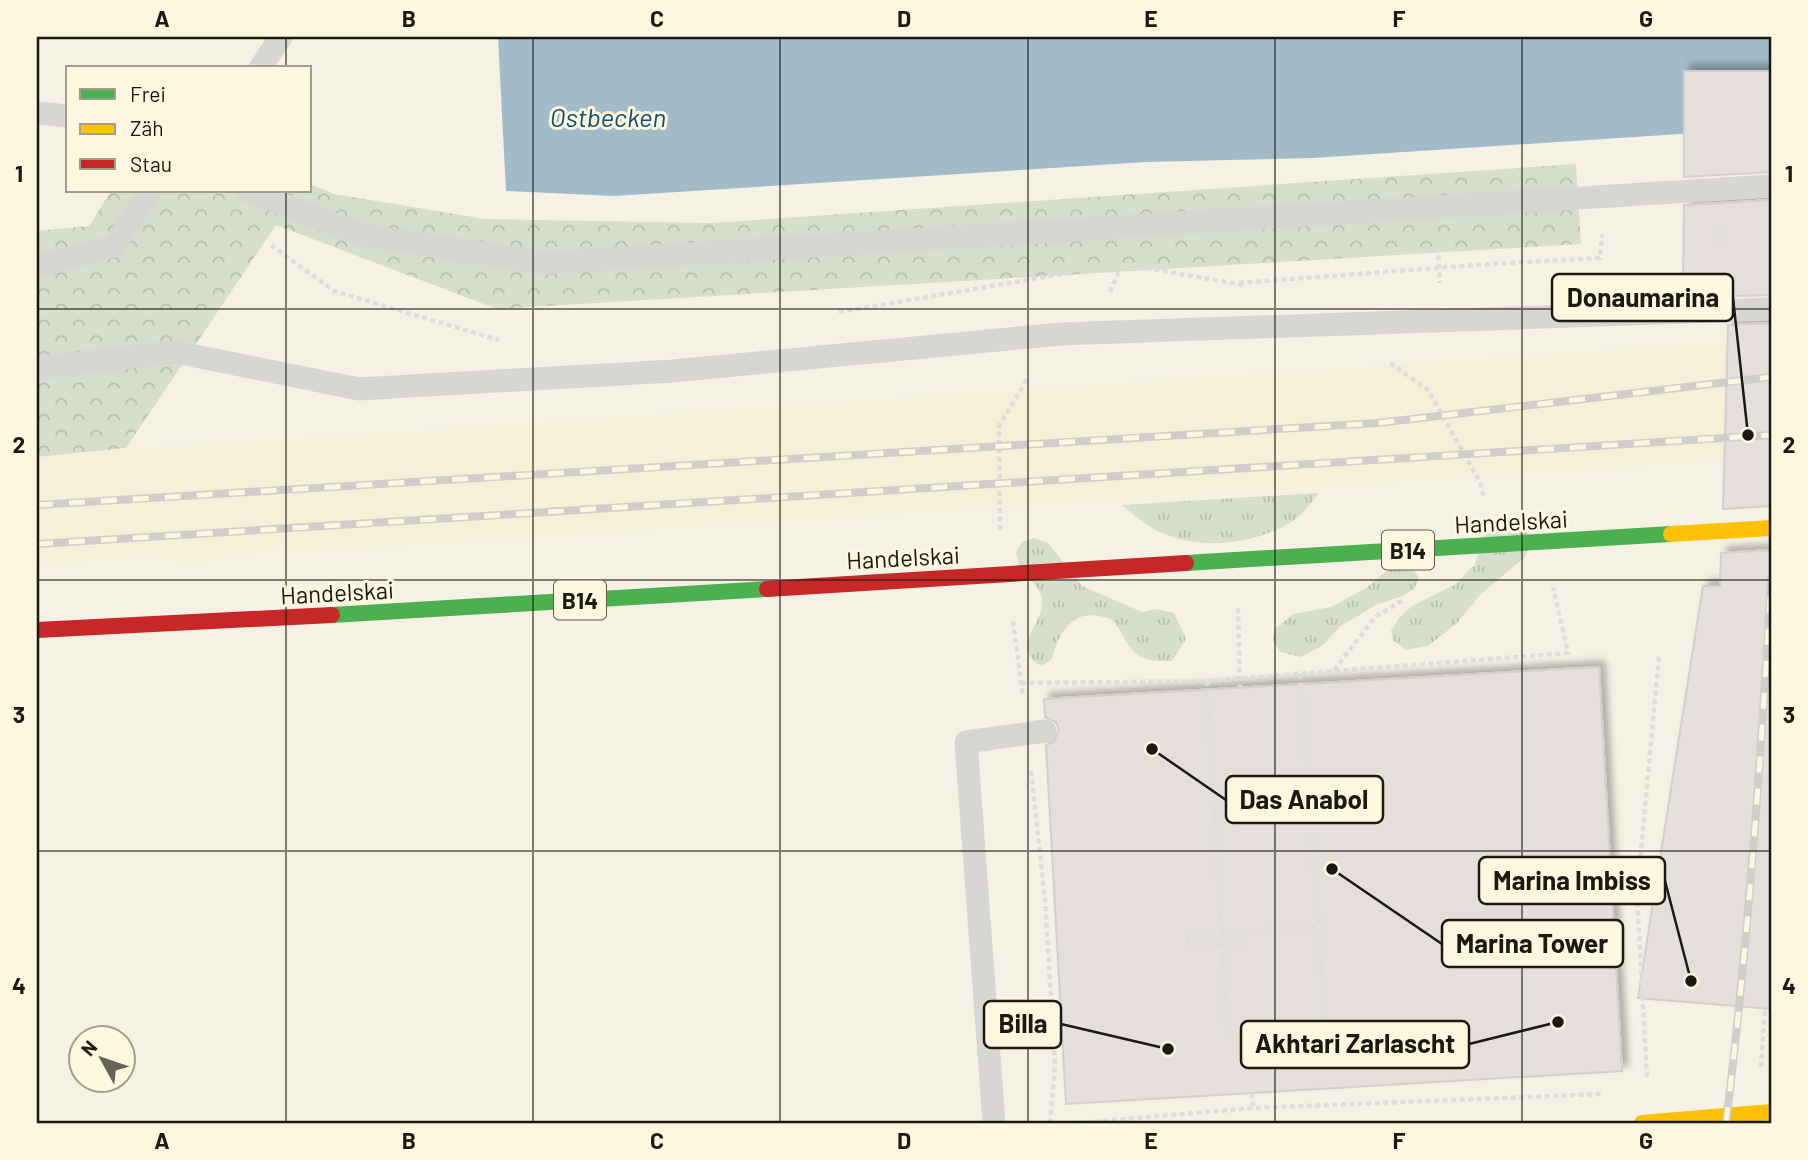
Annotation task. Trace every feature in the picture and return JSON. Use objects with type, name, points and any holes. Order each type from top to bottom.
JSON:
[{"type":"main road","name":"Handelskai","points":[[37,630],[345,614],[1771,528]]},
{"type":"main road","points":[[1642,1123],[1771,1112]]},
{"type":"lane","points":[[261,66],[281,37]]},
{"type":"lane","points":[[37,113],[66,116]]},
{"type":"lane","points":[[251,192],[363,235],[544,263],[1771,186]]},
{"type":"lane","points":[[37,267],[114,246],[149,192]]},
{"type":"lane","points":[[37,369],[175,352],[359,389],[673,371],[1061,334],[1771,309]]},
{"type":"lane","points":[[994,1123],[966,742],[1045,731]]},
{"type":"path","points":[[1436,207],[1440,293]]},
{"type":"path","points":[[1238,283],[1600,258]]},
{"type":"path","points":[[1106,302],[1122,264],[1108,266]]},
{"type":"path","points":[[827,313],[1068,273]]},
{"type":"path","points":[[334,291],[502,340]]},
{"type":"path","points":[[999,512],[999,426],[1035,368]]},
{"type":"path","points":[[1023,697],[1021,683],[1208,681],[1568,653],[1551,579]]},
{"type":"path","points":[[1238,596],[1240,687]]},
{"type":"path","points":[[1647,1079],[1637,894],[1659,656]]},
{"type":"path","points":[[1300,674],[1326,1024]]},
{"type":"path","points":[[1208,681],[1227,1033]]},
{"type":"path","points":[[1030,765],[1045,900],[1055,1065],[1050,1123]]},
{"type":"path","points":[[1248,944],[1197,948],[1185,938],[1319,925]]},
{"type":"path","points":[[1760,1079],[1765,1009]]},
{"type":"path","points":[[1252,1093],[1253,1108]]},
{"type":"path","points":[[1077,1123],[1253,1108],[1607,1094]]},
{"type":"shaded area","points":[[1771,339],[1771,458],[339,550],[273,551],[190,565],[152,556],[37,566],[37,457],[126,448],[251,442]]},
{"type":"green space","points":[[1576,164],[1581,244],[497,309],[276,225],[126,448],[37,457],[37,231],[89,226],[110,192],[312,192],[312,185],[334,194],[485,219],[711,223]]},
{"type":"green space","points":[[1319,493],[1297,518],[1277,529],[1242,541],[1223,543],[1186,541],[1169,536],[1152,528],[1121,505]]},
{"type":"green space","points":[[1502,520],[1521,524],[1533,538],[1525,557],[1480,595],[1456,624],[1428,646],[1406,650],[1393,640],[1391,631],[1399,618],[1412,606],[1456,584],[1475,564],[1488,527]]},
{"type":"green space","points":[[1034,538],[1048,543],[1082,586],[1142,612],[1156,609],[1174,613],[1186,639],[1172,661],[1139,656],[1111,620],[1088,615],[1073,621],[1067,627],[1052,659],[1041,666],[1032,659],[1027,645],[1040,614],[1042,599],[1038,589],[1021,568],[1016,552],[1022,542]]},
{"type":"green space","points":[[1405,566],[1414,570],[1419,578],[1414,589],[1378,604],[1341,626],[1322,646],[1301,657],[1280,652],[1273,640],[1274,630],[1293,614],[1331,607],[1366,588],[1388,570]]},
{"type":"water","name":"Ostbecken","points":[[498,37],[1771,37],[1771,128],[1313,158],[1147,162],[614,196],[506,191]]},
{"type":"building","points":[[1684,71],[1771,71],[1771,172],[1684,177]]},
{"type":"building","points":[[1771,200],[1771,295],[1729,296],[1730,284],[1683,283],[1684,205]]},
{"type":"building","points":[[1771,323],[1771,506],[1723,509],[1728,325]]},
{"type":"building","points":[[1771,550],[1771,1009],[1638,998],[1703,586],[1720,586],[1721,553]]},
{"type":"building","points":[[1599,667],[1622,1071],[1066,1104],[1046,745],[1054,742],[1059,730],[1056,722],[1045,717],[1044,699]]},
{"type":"railway","points":[[37,505],[1378,423],[1771,377]]},
{"type":"railway","points":[[37,544],[1771,435]]},
{"type":"railway","points":[[1726,1123],[1753,852],[1771,579]]},
{"type":"traffic: fast","points":[[1186,563],[1671,534]]},
{"type":"traffic: fast","points":[[332,615],[767,589]]},
{"type":"traffic: slow","points":[[1671,534],[1771,528]]},
{"type":"traffic: slow","points":[[1642,1123],[1771,1112]]},
{"type":"traffic: jam","points":[[767,589],[1186,563]]},
{"type":"traffic: jam","points":[[37,630],[332,615]]},
{"type":"place","name":"Donaumarina","points":[[1748,435]]},
{"type":"place","name":"Das Anabol","points":[[1152,749]]},
{"type":"place","name":"Marina Tower","points":[[1332,869]]},
{"type":"place","name":"Marina Imbiss","points":[[1691,981]]},
{"type":"place","name":"Akhtari Zarlascht","points":[[1558,1022]]},
{"type":"place","name":"Billa","points":[[1168,1049]]}]
